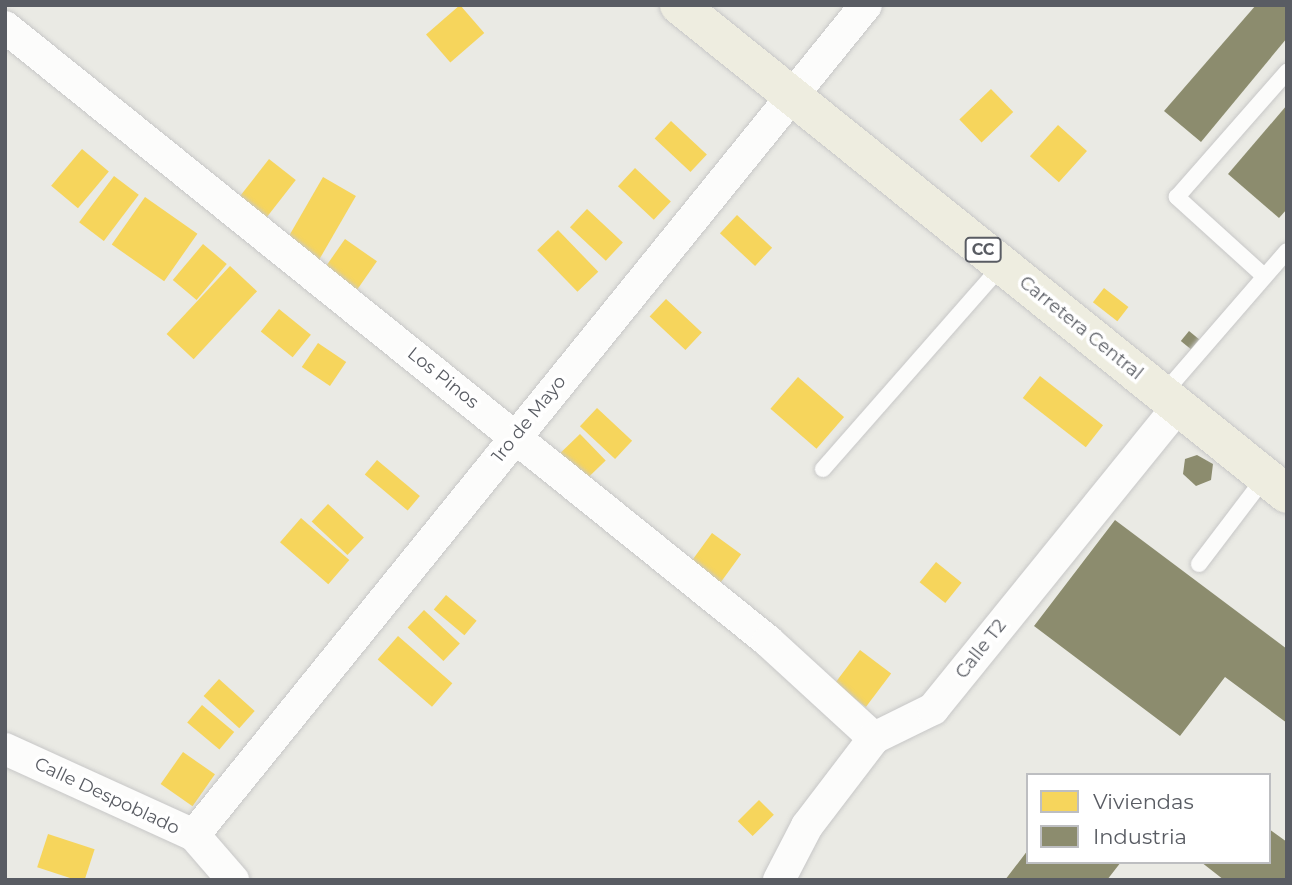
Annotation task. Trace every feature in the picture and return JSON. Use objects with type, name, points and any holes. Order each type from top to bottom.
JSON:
[{"type":"highway","name":"Carretera Central","points":[[679,5],[1276,485]]},
{"type":"street","name":"1ro de Mayo","points":[[194,835],[866,5]]},
{"type":"street","name":"Los Pinos","points":[[5,27],[768,641],[874,738]]},
{"type":"street","name":"Calle T2","points":[[790,873],[807,826],[874,738],[933,709],[1171,400]]},
{"type":"street","name":"Calle Despoblado","points":[[5,749],[194,835],[233,880]]},
{"type":"lane","points":[[1264,276],[1177,197],[1287,72]]},
{"type":"lane","points":[[1171,400],[1264,276],[1287,251]]},
{"type":"lane","points":[[823,469],[1002,265]]},
{"type":"lane","points":[[1199,564],[1276,485]]},
{"type":"building: Viviendas","points":[[460,5],[484,33],[450,62],[426,35]]},
{"type":"building: Viviendas","points":[[991,89],[1013,112],[982,143],[959,120]]},
{"type":"building: Viviendas","points":[[671,121],[707,154],[690,172],[655,139]]},
{"type":"building: Viviendas","points":[[1058,125],[1087,151],[1059,182],[1030,156]]},
{"type":"building: Viviendas","points":[[82,149],[109,171],[78,208],[51,186]]},
{"type":"building: Viviendas","points":[[269,159],[296,180],[260,226],[233,205]]},
{"type":"building: Viviendas","points":[[635,168],[671,201],[654,220],[618,186]]},
{"type":"building: Viviendas","points":[[114,176],[139,195],[104,241],[79,222]]},
{"type":"building: Viviendas","points":[[323,177],[356,196],[318,261],[286,242]]},
{"type":"building: Viviendas","points":[[145,197],[197,234],[164,281],[112,245]]},
{"type":"building: Viviendas","points":[[587,209],[623,242],[606,261],[570,227]]},
{"type":"building: Viviendas","points":[[737,215],[772,248],[755,266],[720,233]]},
{"type":"building: Viviendas","points":[[558,230],[598,272],[577,292],[537,250]]},
{"type":"building: Viviendas","points":[[345,239],[377,261],[357,290],[325,268]]},
{"type":"building: Viviendas","points":[[203,244],[227,264],[197,300],[173,280]]},
{"type":"building: Viviendas","points":[[230,266],[257,291],[194,359],[167,334]]},
{"type":"building: Viviendas","points":[[1104,288],[1128,307],[1117,321],[1093,302]]},
{"type":"building: Viviendas","points":[[666,299],[702,332],[685,350],[650,317]]},
{"type":"building: Viviendas","points":[[279,309],[311,335],[293,357],[261,332]]},
{"type":"building: Viviendas","points":[[318,343],[346,362],[330,386],[302,367]]},
{"type":"building: Viviendas","points":[[1040,376],[1103,425],[1086,447],[1023,398]]},
{"type":"building: Viviendas","points":[[798,377],[844,417],[816,449],[770,409]]},
{"type":"building: Viviendas","points":[[597,408],[632,441],[615,459],[580,426]]},
{"type":"building: Viviendas","points":[[580,434],[606,461],[586,480],[560,453]]},
{"type":"building: Viviendas","points":[[377,460],[420,496],[408,511],[365,475]]},
{"type":"building: Viviendas","points":[[328,504],[364,537],[347,555],[312,522]]},
{"type":"building: Viviendas","points":[[301,518],[349,560],[328,584],[280,542]]},
{"type":"building: Viviendas","points":[[712,533],[741,554],[718,586],[689,565]]},
{"type":"building: Viviendas","points":[[936,562],[962,583],[945,603],[920,582]]},
{"type":"building: Viviendas","points":[[446,595],[477,621],[464,635],[434,610]]},
{"type":"building: Viviendas","points":[[424,610],[460,643],[443,661],[408,628]]},
{"type":"building: Viviendas","points":[[398,636],[452,683],[432,707],[378,659]]},
{"type":"building: Viviendas","points":[[860,650],[891,673],[866,707],[835,684]]},
{"type":"building: Viviendas","points":[[219,679],[255,711],[239,728],[204,696]]},
{"type":"building: Viviendas","points":[[202,705],[234,732],[219,750],[187,723]]},
{"type":"building: Viviendas","points":[[183,752],[215,774],[193,806],[161,784]]},
{"type":"building: Viviendas","points":[[759,800],[774,815],[753,836],[738,821]]},
{"type":"building: Viviendas","points":[[48,834],[95,849],[85,880],[76,880],[37,867]]},
{"type":"building: Industria","points":[[1256,5],[1287,5],[1287,38],[1201,142],[1164,111]]},
{"type":"building: Industria","points":[[1287,105],[1287,209],[1279,218],[1228,174]]},
{"type":"building: Industria","points":[[1189,331],[1199,339],[1191,349],[1181,341]]},
{"type":"building: Industria","points":[[1197,455],[1213,464],[1211,480],[1196,486],[1183,474],[1185,459]]},
{"type":"building: Industria","points":[[1115,520],[1287,649],[1287,723],[1225,677],[1180,736],[1034,626]]},
{"type":"building: Industria","points":[[1271,830],[1287,842],[1287,880],[1224,880],[1204,864],[1271,864]]},
{"type":"building: Industria","points":[[1026,853],[1026,864],[1119,864],[1107,880],[1005,880]]}]
